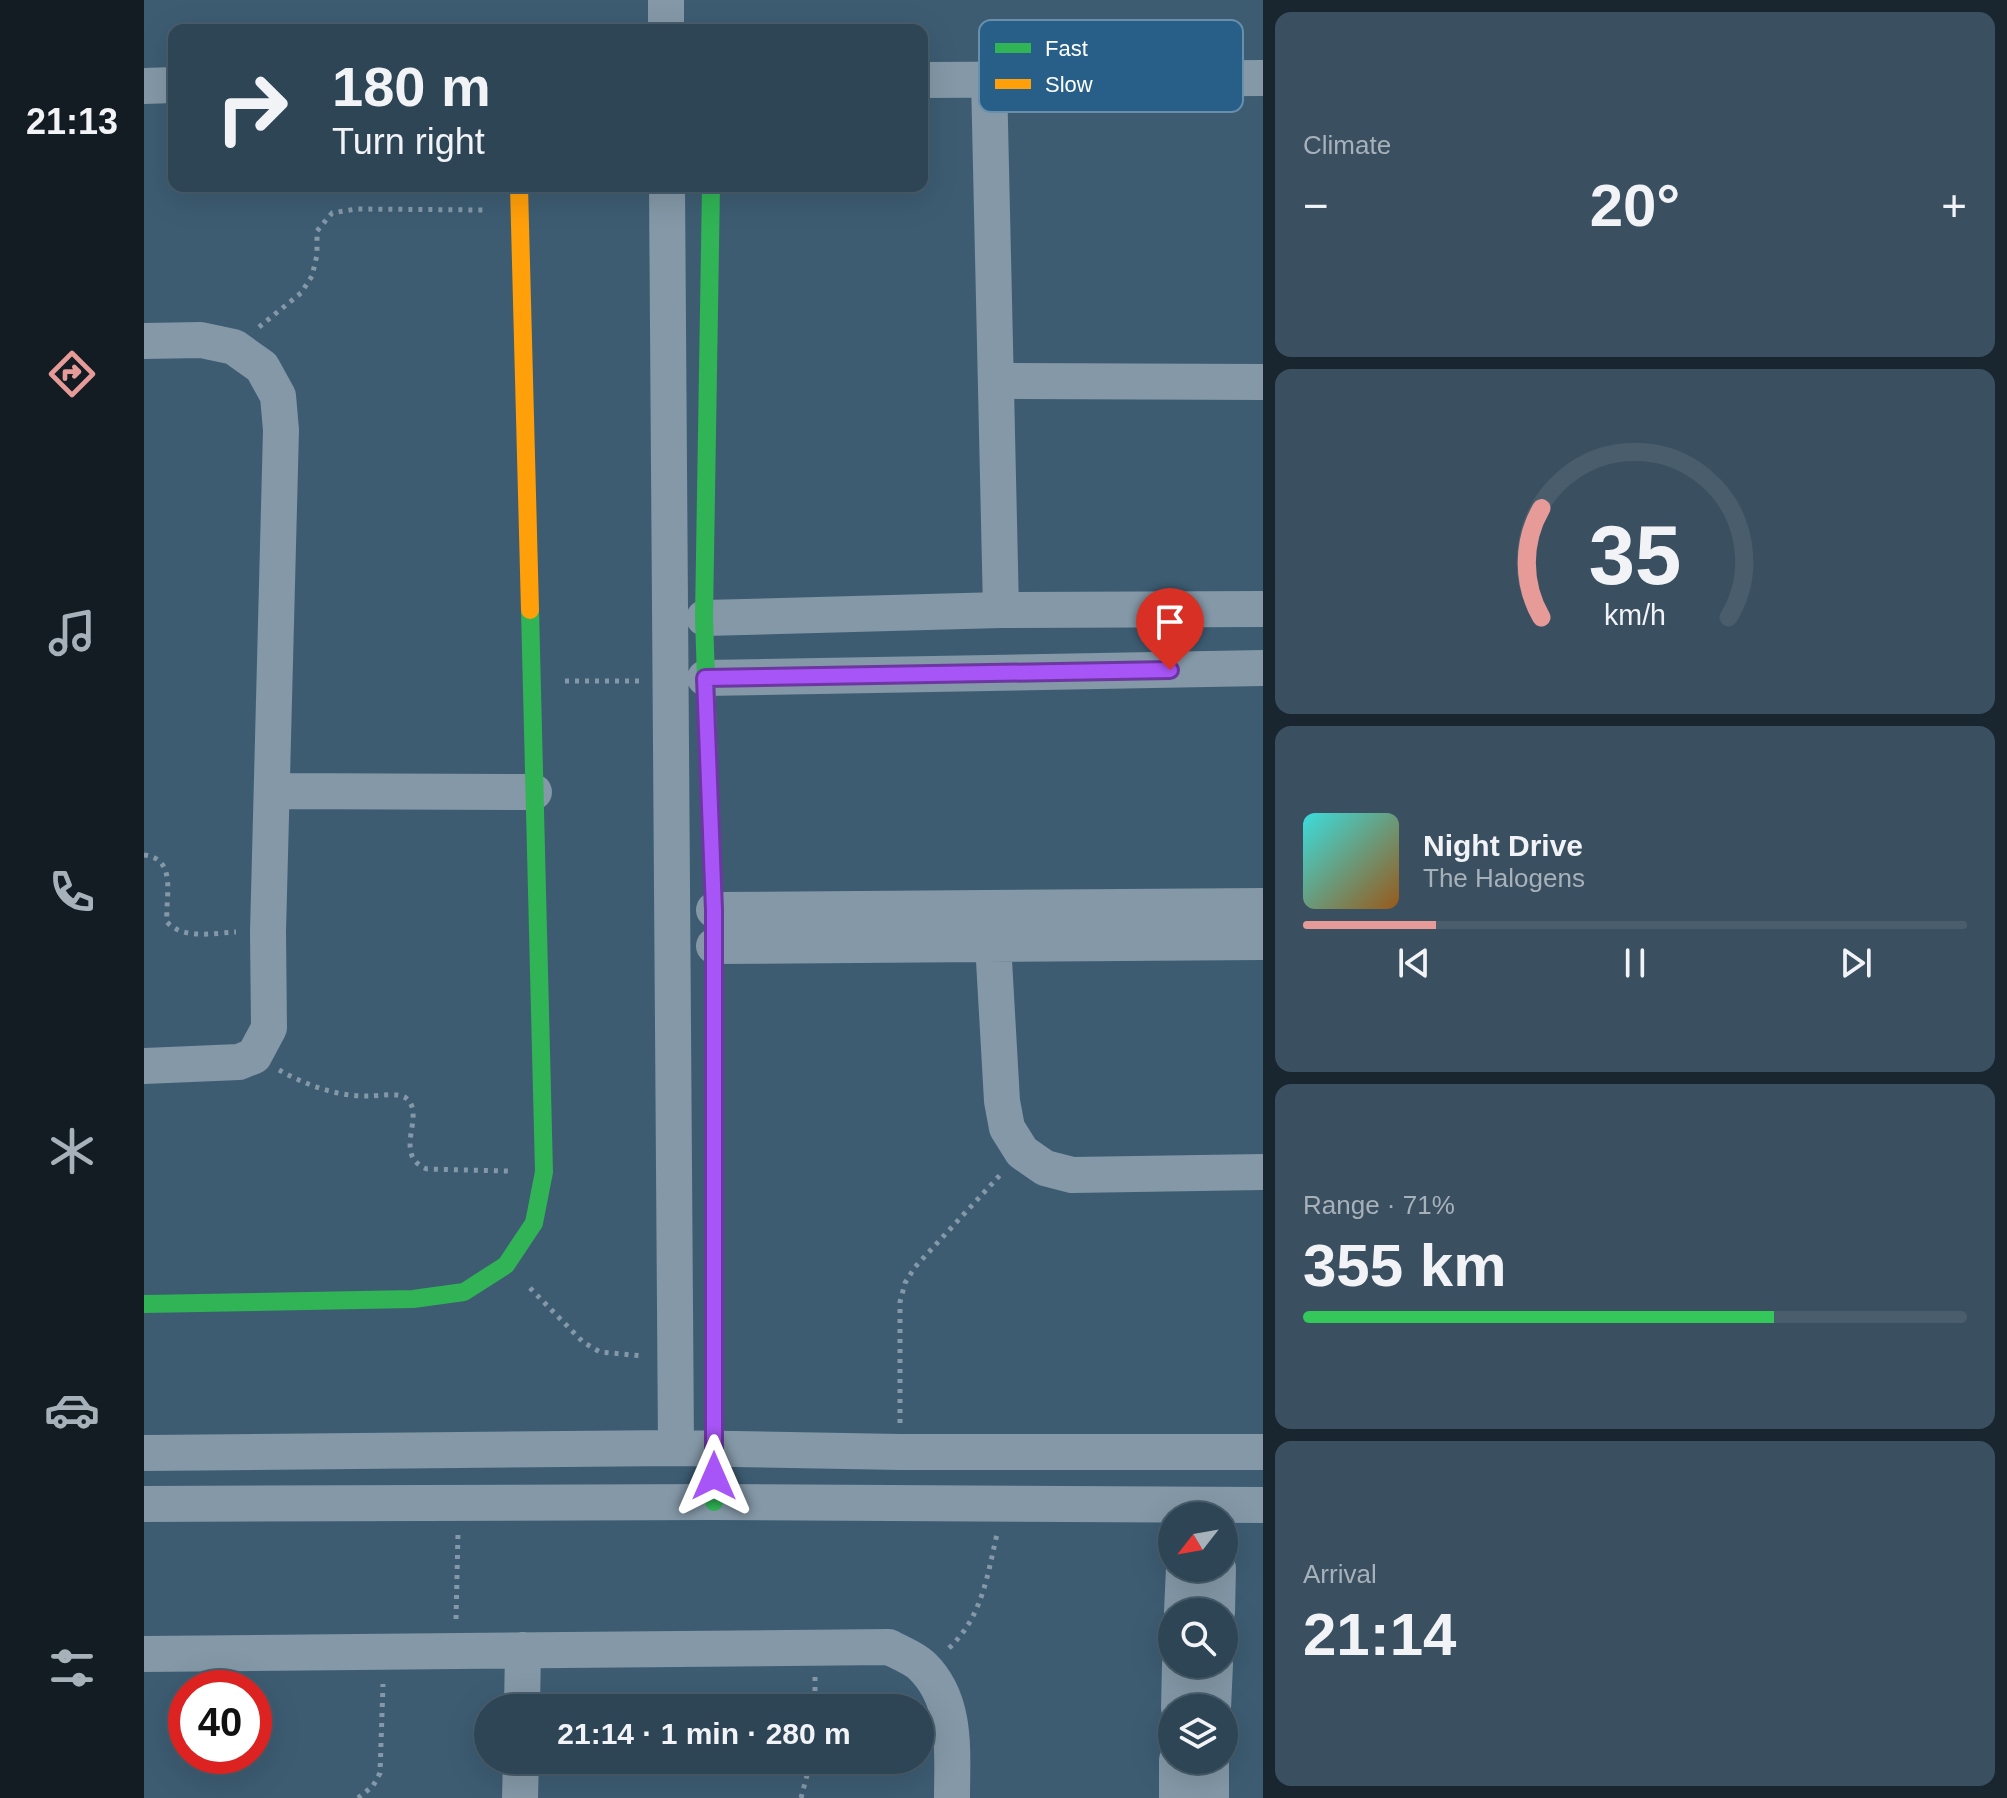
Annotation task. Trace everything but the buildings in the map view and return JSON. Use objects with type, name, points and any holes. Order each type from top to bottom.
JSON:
[{"type":"street","points":[[666,0],[666,24]]},
{"type":"street","points":[[1243,78],[1263,78]]},
{"type":"street","points":[[928,80],[979,79]]},
{"type":"street","points":[[144,86],[168,85]]},
{"type":"street","points":[[990,112],[1001,610]]},
{"type":"street","points":[[144,1304],[413,1299],[464,1292],[506,1265],[534,1223],[544,1172],[519,192]]},
{"type":"street","points":[[667,192],[676,1448]]},
{"type":"street","points":[[711,192],[704,618],[714,910],[714,1502]]},
{"type":"street","points":[[144,341],[201,340],[234,347],[262,367],[278,396],[281,430],[268,932],[269,1028],[254,1056],[239,1062],[144,1066]]},
{"type":"street","points":[[997,381],[1263,382]]},
{"type":"street","points":[[704,618],[1001,610],[1263,609]]},
{"type":"street","points":[[705,678],[1263,668]]},
{"type":"street","points":[[272,791],[534,792]]},
{"type":"street","points":[[714,910],[1263,906]]},
{"type":"street","points":[[714,946],[1263,942]]},
{"type":"street","points":[[993,943],[1002,1101],[1007,1128],[1022,1152],[1045,1168],[1072,1175],[1263,1172]]},
{"type":"street","points":[[144,1453],[676,1448],[900,1452],[1263,1452]]},
{"type":"street","points":[[1203,1502],[1205,1452]]},
{"type":"street","points":[[394,1453],[394,1504]]},
{"type":"street","points":[[144,1504],[714,1502],[1158,1509]]},
{"type":"street","points":[[1238,1507],[1263,1505]]},
{"type":"street","points":[[144,1654],[889,1647],[921,1665],[943,1694],[952,1734],[952,1798]]},
{"type":"street","points":[[522,1694],[523,1650]]},
{"type":"street","points":[[520,1798],[521,1774]]},
{"type":"street","points":[[1177,1774],[1177,1798]]},
{"type":"street","points":[[1211,1774],[1211,1798]]},
{"type":"path","points":[[234,347],[301,293],[315,265],[317,231],[332,213],[356,209],[520,210]]},
{"type":"path","points":[[532,682],[669,681]]},
{"type":"path","points":[[144,855],[158,858],[165,866],[168,876],[167,922],[175,931],[268,932]]},
{"type":"path","points":[[254,1056],[296,1080],[327,1090],[353,1096],[398,1095],[406,1098],[412,1115],[411,1155],[417,1165],[427,1169],[544,1172]]},
{"type":"path","points":[[900,1452],[900,1302],[905,1283],[915,1267],[1022,1152]]},
{"type":"path","points":[[506,1265],[583,1342],[600,1352],[676,1357]]},
{"type":"path","points":[[456,1651],[458,1504]]},
{"type":"path","points":[[921,1665],[944,1652],[963,1634],[977,1612],[1004,1504]]},
{"type":"path","points":[[358,1798],[373,1786],[380,1773],[384,1652]]},
{"type":"path","points":[[801,1798],[807,1774]]},
{"type":"traffic: fast","points":[[711,192],[704,618],[714,919]]},
{"type":"traffic: fast","points":[[144,1304],[413,1299],[464,1292],[506,1265],[534,1223],[544,1172],[530,610]]},
{"type":"traffic: fast","points":[[714,1187],[714,1502]]},
{"type":"traffic: slow","points":[[519,192],[530,610]]},
{"type":"traffic: slow","points":[[714,919],[714,1187]]},
{"type":"route","points":[[714,1476],[714,910],[705,678],[1170,670]]}]
